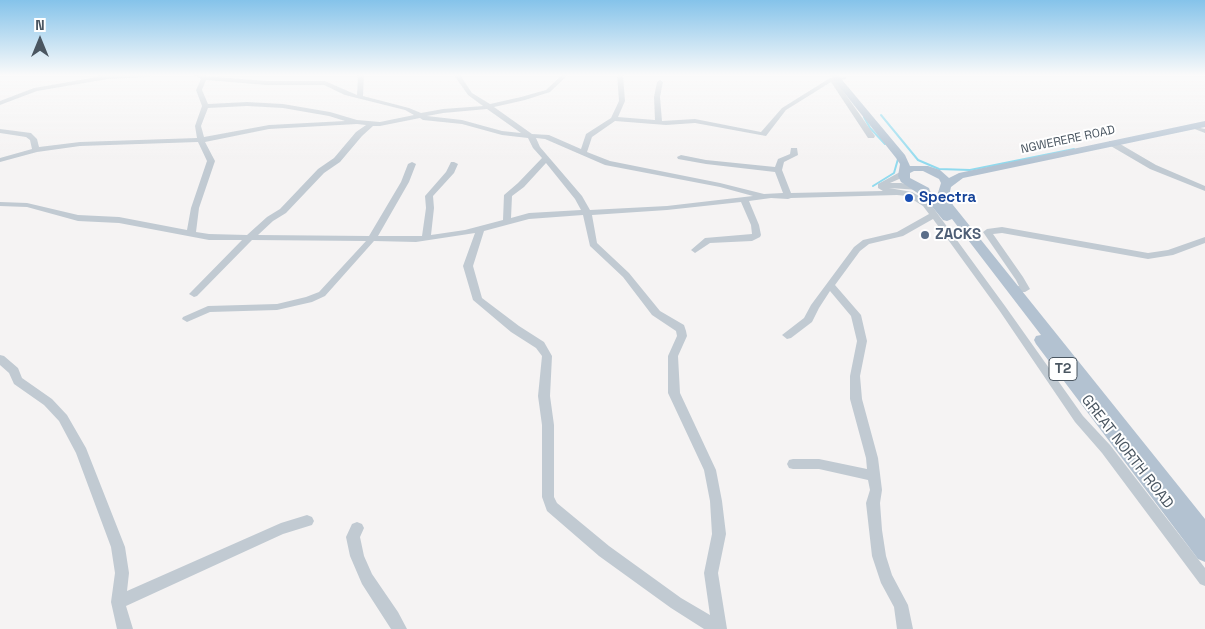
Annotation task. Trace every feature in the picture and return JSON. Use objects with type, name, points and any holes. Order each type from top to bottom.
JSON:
[{"type":"main road","points":[[860,104],[901,157],[905,164],[904,172]]},
{"type":"main road","points":[[864,104],[922,167],[943,177],[944,187]]},
{"type":"main road","name":"NGWERERE ROAD","points":[[967,174],[1205,124]]},
{"type":"main road","points":[[904,172],[922,167],[967,174]]},
{"type":"main road","name":"GREAT NORTH ROAD","points":[[904,172],[907,182],[918,188],[938,206],[1205,554]]},
{"type":"main road","points":[[918,188],[932,190],[944,187],[953,179],[967,174]]},
{"type":"main road","name":"GREAT NORTH ROAD","points":[[944,187],[945,201],[1205,533]]},
{"type":"street","points":[[191,234],[195,208],[211,161],[202,145],[198,126],[205,106],[240,104]]},
{"type":"street","points":[[254,104],[284,106],[330,114],[370,124],[442,111],[488,108],[503,104]]},
{"type":"street","points":[[389,104],[407,109],[419,115]]},
{"type":"street","points":[[483,104],[531,136],[532,142],[579,198],[587,213],[593,244],[623,271],[656,313],[682,331],[682,336],[673,356],[674,393],[710,470],[716,501],[718,534],[711,573],[718,629]]},
{"type":"street","points":[[583,154],[589,136],[614,119],[621,104]]},
{"type":"street","points":[[657,104],[659,122]]},
{"type":"street","points":[[614,119],[659,122],[695,121],[763,134],[784,109],[792,104]]},
{"type":"street","points":[[853,104],[871,136]]},
{"type":"street","points":[[409,118],[462,122],[502,133],[546,137],[608,163],[720,185],[754,195],[788,197],[861,192],[916,196],[926,204],[1002,308],[1079,419],[1106,449],[1205,579]]},
{"type":"street","points":[[0,160],[36,150],[80,144],[202,140],[269,127],[357,122]]},
{"type":"street","points":[[194,294],[248,238],[270,219],[283,211],[321,171],[337,160],[370,124]]},
{"type":"street","points":[[1194,126],[1205,131]]},
{"type":"street","points":[[0,131],[28,135],[33,139],[36,150]]},
{"type":"street","points":[[1112,143],[1153,167],[1205,189]]},
{"type":"street","points":[[788,197],[778,170],[780,161],[794,155],[794,150]]},
{"type":"street","points":[[681,157],[706,162],[778,170]]},
{"type":"street","points":[[507,221],[508,195],[521,185],[546,158]]},
{"type":"street","points":[[187,319],[208,309],[277,307],[318,297],[327,291],[371,239],[405,182],[412,164]]},
{"type":"street","points":[[426,238],[430,208],[429,196],[450,173],[454,164]]},
{"type":"street","points":[[883,186],[886,182],[904,172]]},
{"type":"street","points":[[883,186],[888,191],[894,193]]},
{"type":"street","points":[[861,192],[883,186],[918,188]]},
{"type":"street","points":[[0,204],[27,205],[78,218],[119,220],[209,237],[371,239],[426,238],[480,230],[529,216],[587,213],[771,196]]},
{"type":"street","points":[[696,250],[708,240],[752,238],[757,235],[756,225],[744,200]]},
{"type":"street","points":[[787,335],[808,320],[814,307],[856,249],[866,242],[900,234],[934,215]]},
{"type":"street","points":[[480,230],[468,266],[478,300],[515,329],[540,345],[547,356],[544,396],[548,424],[548,497],[552,507],[620,563],[676,604],[718,629]]},
{"type":"street","points":[[1013,289],[1025,289],[987,232],[1002,230],[1148,256],[1170,253],[1205,240]]},
{"type":"street","points":[[830,285],[856,315],[862,341],[855,376],[856,399],[872,458],[876,490],[873,503],[879,556],[886,578],[901,604],[905,629]]},
{"type":"street","points":[[0,359],[14,371],[18,381],[48,402],[63,418],[76,438],[118,547],[122,573],[118,602],[125,629]]},
{"type":"street","points":[[793,464],[819,464],[874,476]]},
{"type":"street","points":[[118,602],[281,529],[307,520]]},
{"type":"street","points":[[357,528],[353,537],[356,556],[367,579],[399,629]]},
{"type":"waterway","points":[[881,115],[918,160],[939,169],[970,170],[1074,149]]},
{"type":"waterway","points":[[864,117],[870,128],[885,144]]},
{"type":"waterway","points":[[873,186],[894,173],[898,159]]},
{"type":"place","name":"Spectra","points":[[909,198]]},
{"type":"place","name":"ZACKS","points":[[925,235]]}]
